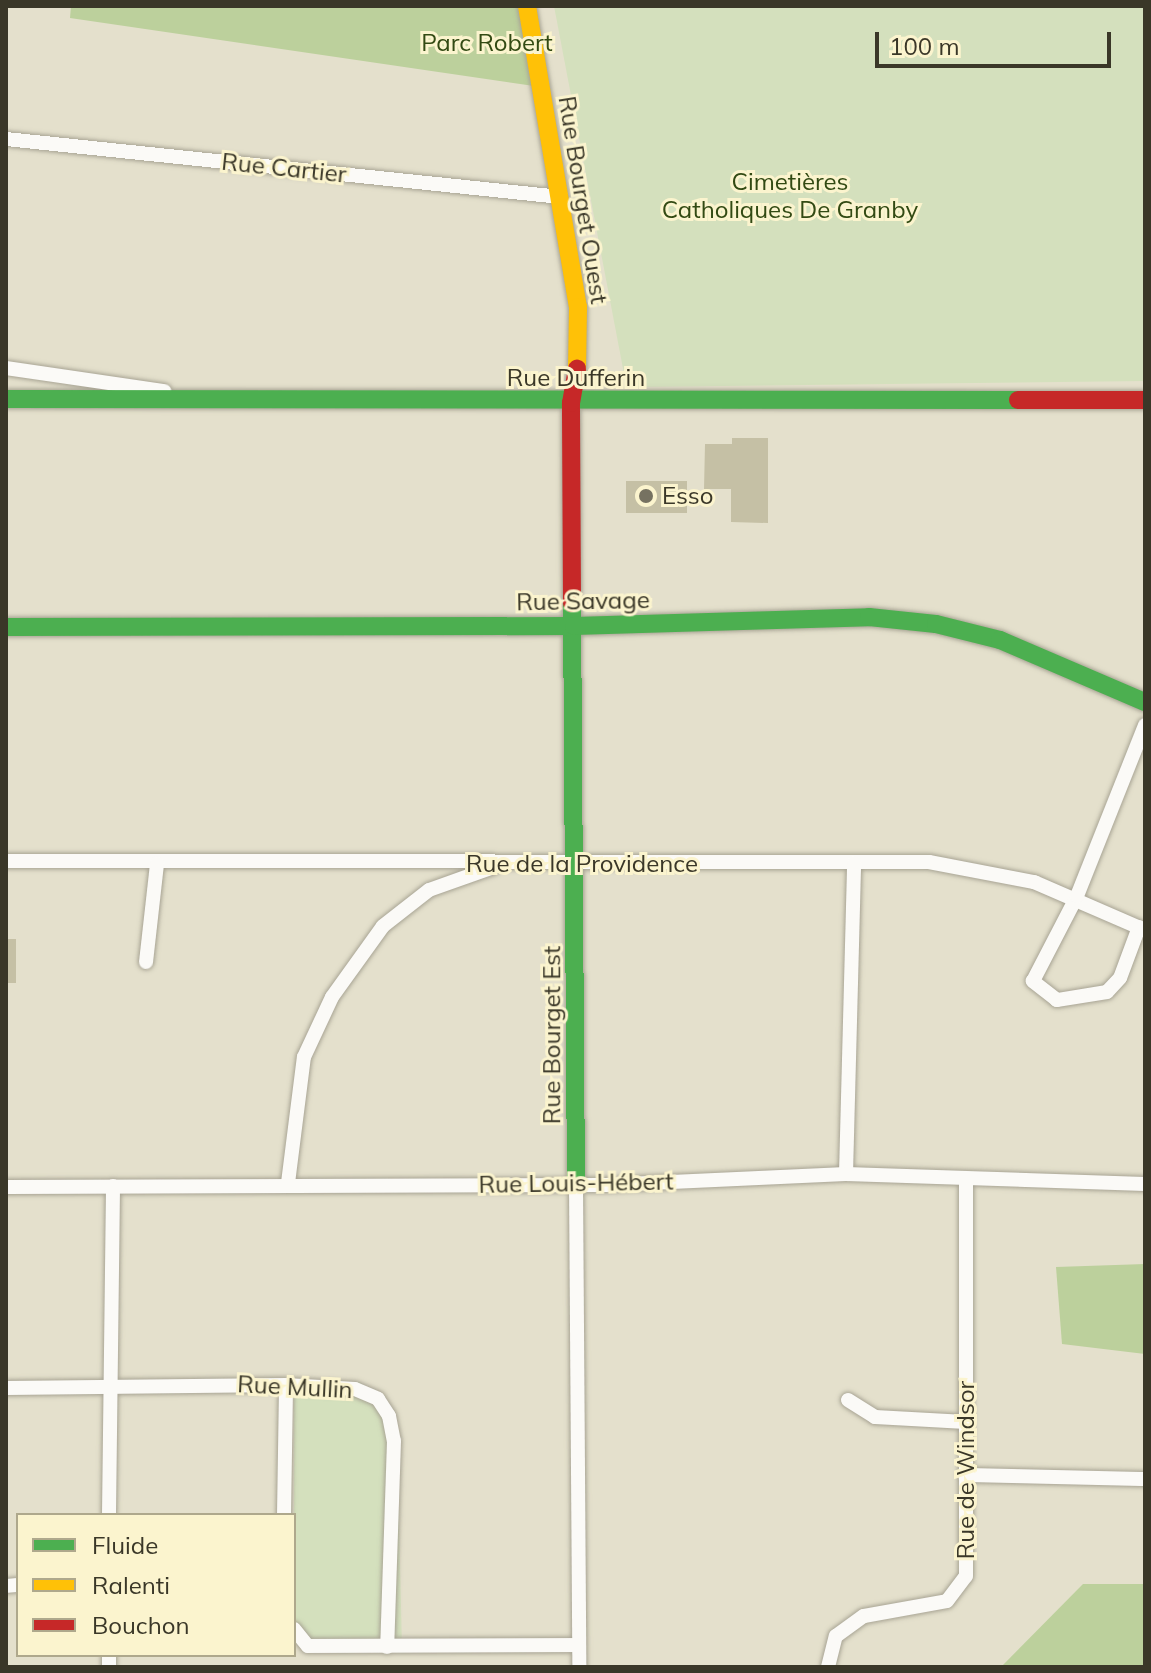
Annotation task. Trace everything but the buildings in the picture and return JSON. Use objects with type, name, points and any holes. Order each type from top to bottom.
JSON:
[{"type":"street","name":"Rue Bourget Ouest","points":[[527,6],[578,307],[579,360],[571,403]]},
{"type":"street","name":"Rue Cartier","points":[[6,139],[561,197]]},
{"type":"street","points":[[6,368],[214,398]]},
{"type":"street","name":"Rue Dufferin","points":[[6,399],[214,398],[571,403],[1145,400]]},
{"type":"street","name":"Rue Bourget Est","points":[[571,403],[579,1667]]},
{"type":"street","name":"Rue Savage","points":[[6,627],[574,626],[869,617],[936,624],[1048,658],[1145,702]]},
{"type":"street","points":[[1142,928],[1120,978],[1107,992],[1080,998],[1046,995],[1033,981],[1077,896],[1145,725]]},
{"type":"street","name":"Rue de la Providence","points":[[6,861],[157,864],[929,862],[990,869],[1077,896],[1142,928]]},
{"type":"street","points":[[846,1174],[854,863]]},
{"type":"street","points":[[146,962],[157,864]]},
{"type":"street","points":[[288,1183],[304,1057],[332,997],[383,926],[417,899],[429,890],[504,864]]},
{"type":"street","name":"Rue Louis-Hébert","points":[[6,1187],[288,1183],[576,1184],[846,1174],[966,1182],[1145,1184]]},
{"type":"street","name":"Rue de Windsor","points":[[828,1667],[836,1636],[864,1616],[947,1601],[966,1576],[966,1182]]},
{"type":"street","points":[[109,1513],[113,1186]]},
{"type":"street","points":[[284,1513],[286,1385]]},
{"type":"street","name":"Rue Mullin","points":[[6,1388],[286,1385],[366,1391],[389,1416],[394,1441],[387,1647]]},
{"type":"street","points":[[848,1400],[875,1417],[966,1422]]},
{"type":"street","points":[[965,1475],[1145,1479]]},
{"type":"street","points":[[296,1631],[308,1646],[578,1645]]},
{"type":"green space","name":"Parc Robert","points":[[71,6],[518,6],[534,86],[70,18]]},
{"type":"green space","name":"Cimetières Catholiques De Granby","points":[[554,6],[1145,6],[1145,381],[637,387],[625,379]]},
{"type":"green space","points":[[1145,1264],[1145,1354],[1062,1344],[1056,1267]]},
{"type":"green space","points":[[360,1382],[389,1406],[397,1433],[402,1650],[296,1639],[294,1386]]},
{"type":"green space","points":[[1083,1584],[1145,1584],[1145,1667],[1001,1667]]},
{"type":"traffic: fast","points":[[6,399],[1018,400]]},
{"type":"traffic: fast","points":[[572,603],[576,1184]]},
{"type":"traffic: fast","points":[[6,627],[574,626],[869,617],[936,624],[1000,640],[1145,702]]},
{"type":"traffic: slow","points":[[527,6],[578,307],[577,369]]},
{"type":"traffic: jam","points":[[572,603],[571,403],[577,369]]},
{"type":"traffic: jam","points":[[1018,400],[1145,400]]},
{"type":"place","name":"Esso","points":[[646,496]]}]
